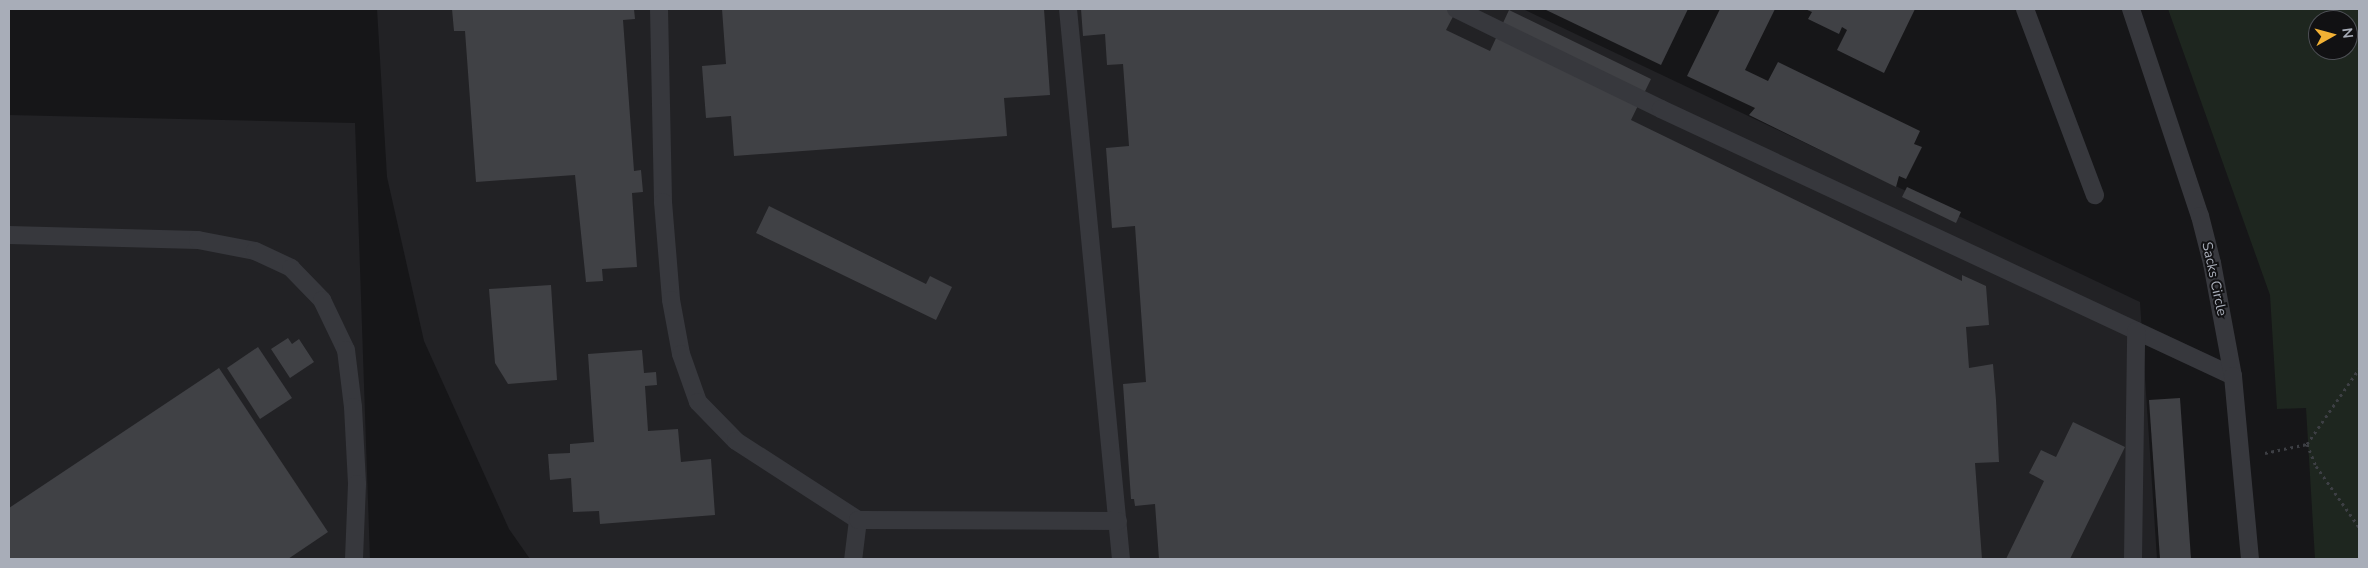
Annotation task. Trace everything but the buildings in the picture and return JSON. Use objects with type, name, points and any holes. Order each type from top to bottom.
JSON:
[{"type":"lane","points":[[659,9],[663,202],[671,300],[681,354],[698,402],[736,441],[858,520],[1118,522]]},
{"type":"lane","points":[[1068,9],[1121,559]]},
{"type":"lane","points":[[1456,9],[1662,109],[2234,376]]},
{"type":"lane","points":[[2025,9],[2095,195]]},
{"type":"lane","name":"Sacks Circle","points":[[2130,9],[2200,216],[2234,376],[2250,559]]},
{"type":"lane","points":[[9,235],[198,240],[255,251],[291,268],[322,300],[346,350],[353,407],[357,484],[354,559]]},
{"type":"lane","points":[[2134,559],[2136,331]]},
{"type":"lane","points":[[853,559],[858,520]]},
{"type":"path","points":[[2241,458],[2307,444],[2359,369]]},
{"type":"path","points":[[2307,444],[2316,466],[2359,527]]},
{"type":"shaded area","points":[[377,9],[1523,9],[2140,302],[2157,559],[530,559],[509,529],[424,341],[387,177]]},
{"type":"shaded area","points":[[2168,9],[2359,9],[2359,559],[2315,559],[2306,408],[2277,409],[2270,295]]},
{"type":"shaded area","points":[[9,115],[355,123],[370,559],[9,559]]}]
